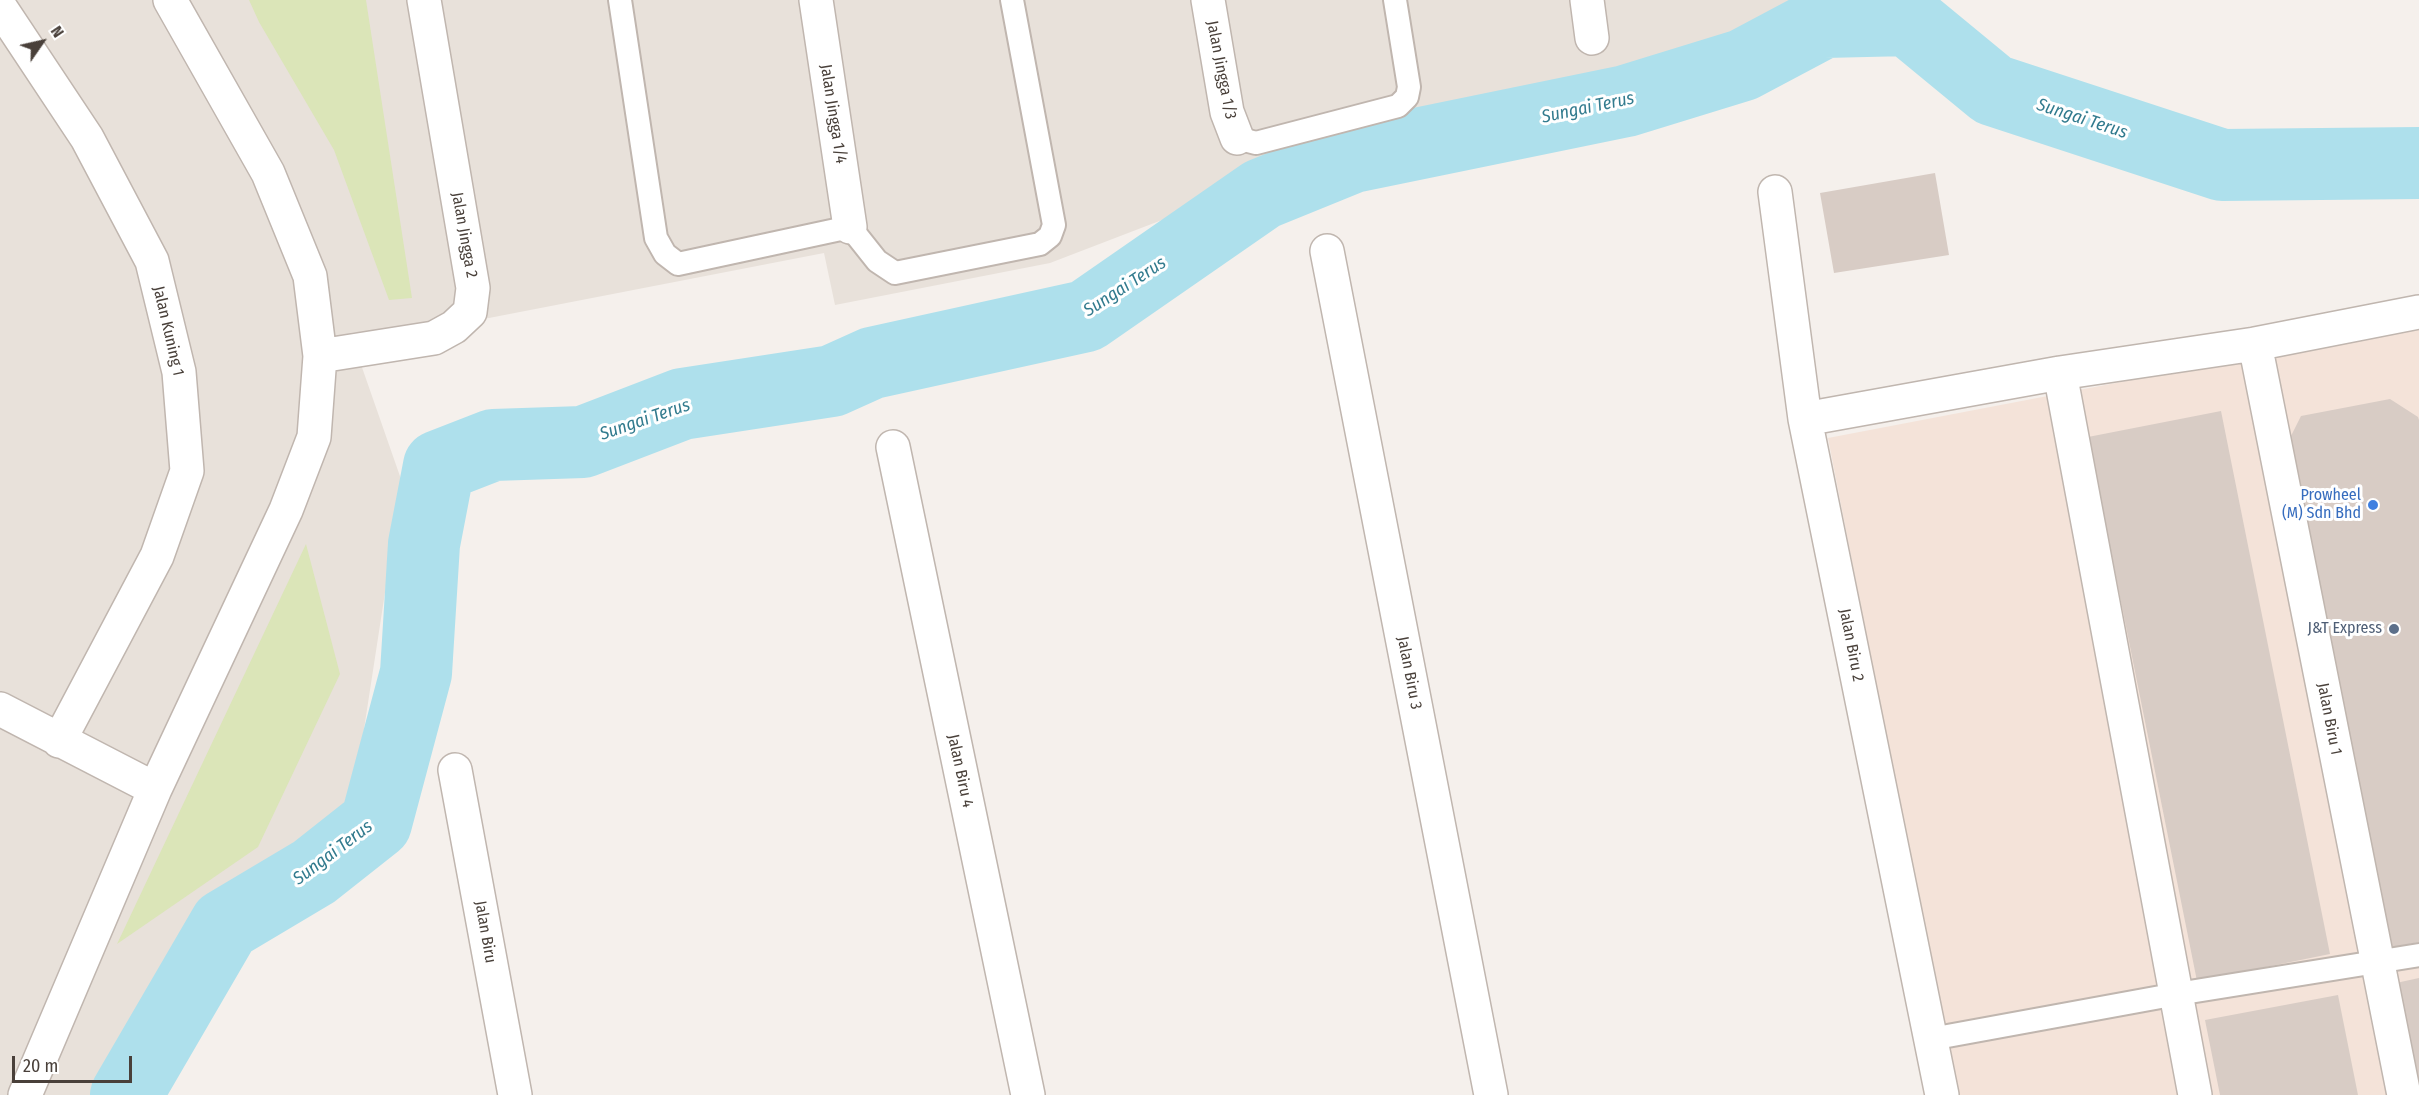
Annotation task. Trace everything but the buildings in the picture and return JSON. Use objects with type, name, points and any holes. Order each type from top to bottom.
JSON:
[{"type":"street","points":[[25,1095],[155,789],[281,521],[314,437],[320,357],[310,276],[268,173],[170,0]]},
{"type":"street","name":"Jalan Jingga 2","points":[[320,357],[434,338],[454,327],[470,312],[473,288],[424,0]]},
{"type":"street","name":"Jalan Jingga 1/4","points":[[816,0],[850,227]]},
{"type":"street","name":"Jalan Jingga 1/3","points":[[1208,0],[1227,112],[1237,138]]},
{"type":"street","points":[[1587,0],[1593,38]]},
{"type":"street","name":"Jalan Kuning 1","points":[[0,7],[87,138],[152,261],[180,383],[187,471],[158,556],[59,741]]},
{"type":"street","name":"Jalan Biru 2","points":[[1775,192],[1805,419],[1942,1095]]},
{"type":"street","name":"Jalan Biru 3","points":[[1327,251],[1491,1095]]},
{"type":"street","points":[[1805,419],[2060,373],[2255,344],[2419,312]]},
{"type":"street","name":"Jalan Biru 1","points":[[2255,344],[2404,1095]]},
{"type":"street","points":[[2060,373],[2195,1095]]},
{"type":"street","name":"Jalan Biru 4","points":[[893,447],[1028,1095]]},
{"type":"street","points":[[0,709],[155,789]]},
{"type":"street","name":"Jalan Biru","points":[[455,770],[515,1095]]},
{"type":"lane","points":[[620,0],[656,238],[665,254],[678,264],[850,227],[878,261],[895,273],[1040,244],[1050,236],[1054,225],[1012,0]]},
{"type":"lane","points":[[1237,138],[1256,144],[1398,106],[1407,97],[1409,87],[1395,0]]},
{"type":"lane","points":[[1931,1039],[2177,994],[2419,955]]},
{"type":"shaded area","points":[[0,0],[1831,0],[1608,86],[1412,124],[1050,263],[835,305],[824,253],[489,318],[350,333],[402,482],[352,807],[198,920],[102,1095],[0,1095]]},
{"type":"shaded area","points":[[2419,325],[2419,1095],[1956,1095],[1828,438]]},
{"type":"green space","points":[[249,0],[366,0],[412,298],[389,300],[334,150],[259,22]]},
{"type":"green space","points":[[306,544],[340,674],[258,847],[117,944]]},
{"type":"waterway","name":"Sungai Terus","points":[[126,1095],[225,925],[314,872],[376,823],[416,673],[424,544],[439,466],[493,445],[583,442],[682,404],[832,381],[872,363],[1086,316],[1262,194],[1353,157],[1626,101],[1743,65],[1824,22],[1908,20],[1993,90],[2222,165],[2419,163]]},
{"type":"place","name":"Prowheel (M) Sdn Bhd","points":[[2373,505]]},
{"type":"place","name":"J&T Express","points":[[2394,629]]}]
